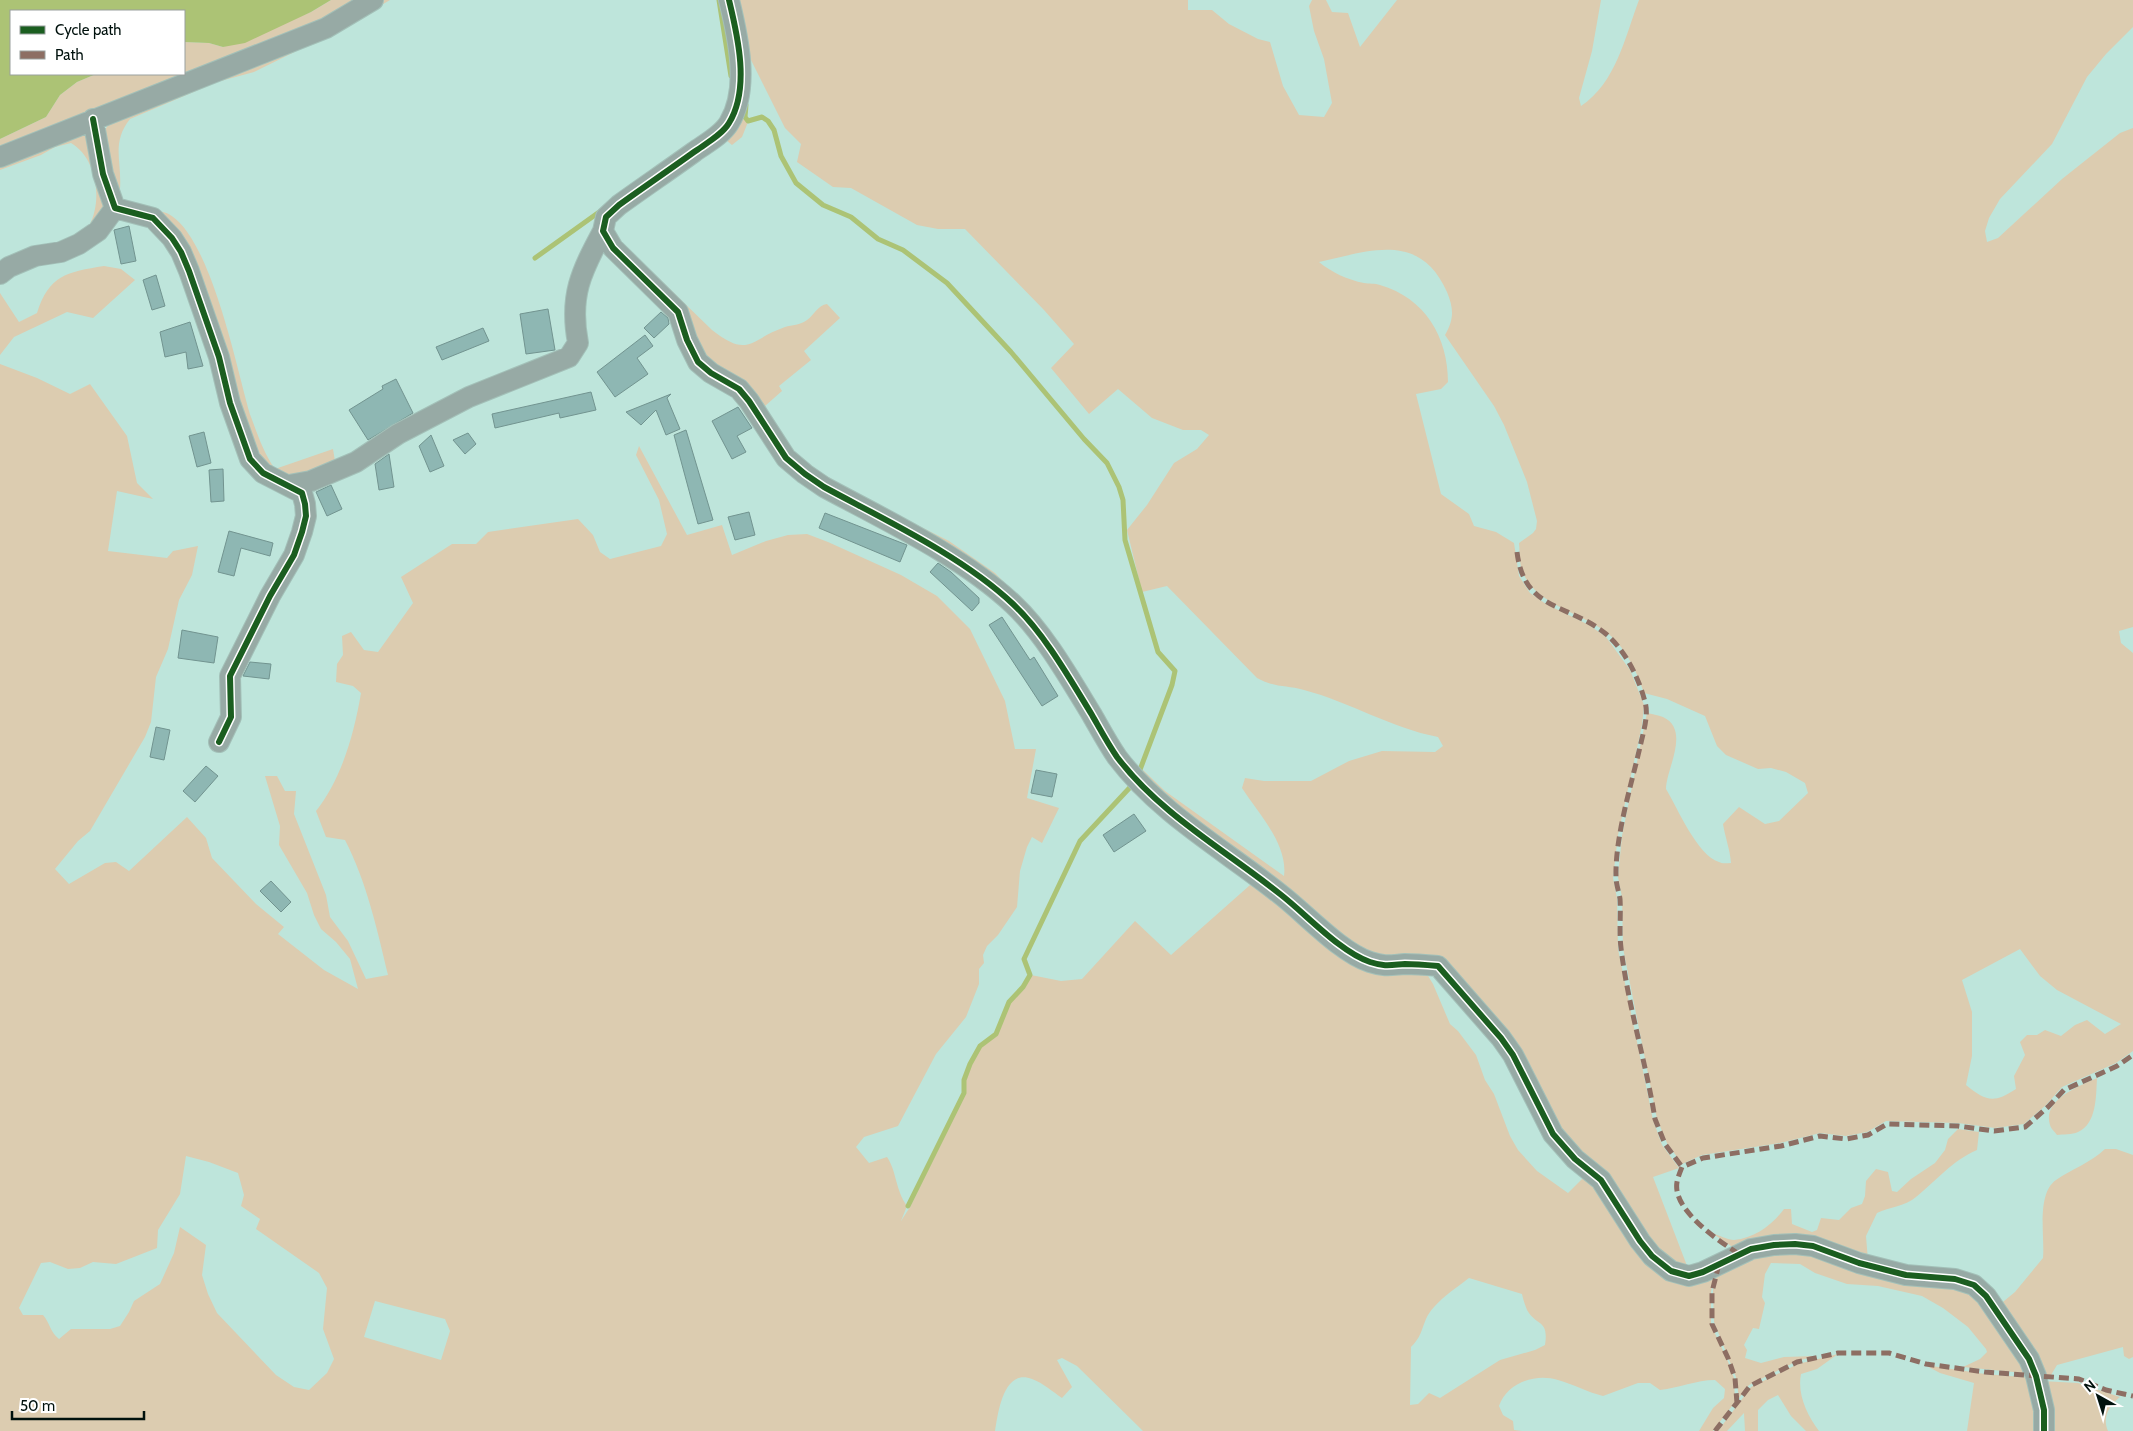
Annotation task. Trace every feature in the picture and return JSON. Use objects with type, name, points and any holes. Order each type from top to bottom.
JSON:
[{"type":"street","points":[[0,157],[326,28],[374,0]]},
{"type":"street","points":[[289,485],[311,481],[356,462],[398,434],[469,397],[569,356],[578,343],[574,321],[576,294],[582,270],[603,231],[606,217],[619,205],[728,126],[736,111],[740,76],[739,59],[729,0]]},
{"type":"street","points":[[93,119],[103,174],[115,208]]},
{"type":"street","points":[[0,274],[9,267],[35,256],[61,252],[79,244],[98,231],[115,208]]},
{"type":"street","points":[[115,208],[153,218],[172,238],[181,252],[219,357],[230,403],[250,459],[263,473],[302,493],[305,504],[306,516],[294,555],[270,596],[230,676],[231,718],[219,742]]},
{"type":"street","points":[[603,231],[613,248],[678,312],[698,362],[711,373],[739,389],[749,401],[786,458],[804,474],[824,487],[952,559],[1014,604],[1050,650],[1115,754],[1136,781],[1223,852],[1287,900],[1348,951],[1368,962],[1388,967],[1405,964],[1438,966],[1501,1038],[1513,1056],[1553,1134],[1575,1159],[1601,1180],[1640,1241],[1671,1271],[1689,1276],[1703,1272],[1751,1249],[1795,1244],[1813,1246],[1859,1263],[1906,1275],[1955,1279],[1974,1285],[1986,1296],[2029,1359],[2036,1376],[2044,1410],[2044,1431]]},
{"type":"shaded area","points":[[0,0],[331,0],[311,12],[245,43],[223,47],[209,43],[185,42],[185,10],[10,10],[10,75],[94,75],[77,82],[60,95],[46,117],[0,139]]},
{"type":"shaded area","points":[[331,0],[362,0],[324,22],[0,155],[0,139],[46,117],[60,95],[77,82],[94,75],[185,75],[185,42],[209,43],[223,47],[311,12]]},
{"type":"shaded area","points":[[381,0],[390,0],[339,30],[254,72],[217,82],[130,119],[124,128],[119,144],[119,205],[105,130],[110,122]]},
{"type":"shaded area","points":[[733,0],[748,61],[744,118],[748,122],[742,137],[732,145],[726,140],[722,142],[628,205],[613,222],[611,232],[712,330],[724,339],[734,343],[749,344],[785,327],[802,323],[810,318],[821,306],[827,304],[840,318],[804,351],[811,360],[779,386],[782,391],[765,406],[780,436],[789,447],[818,471],[869,501],[949,541],[995,573],[1043,622],[1064,651],[1089,692],[1088,701],[1036,623],[1004,591],[955,556],[826,484],[789,456],[752,399],[741,386],[713,370],[701,360],[681,310],[616,246],[607,231],[610,219],[621,207],[704,150],[732,125],[739,113],[743,100],[744,71]]},
{"type":"shaded area","points":[[738,0],[1188,0],[1188,10],[1212,10],[1229,24],[1258,39],[1270,42],[1283,86],[1299,115],[1324,117],[1332,103],[1324,59],[1314,31],[1309,6],[1312,0],[1326,0],[1332,12],[1348,13],[1360,47],[1397,0],[1601,0],[1592,51],[1579,98],[1581,106],[1603,85],[1611,72],[1624,44],[1639,0],[2133,0],[2133,27],[2106,54],[2087,77],[2052,144],[2000,199],[1989,218],[1985,231],[1987,242],[1998,238],[2062,179],[2120,133],[2133,128],[2133,627],[2119,631],[2121,643],[2133,653],[2133,1051],[2116,1063],[2062,1087],[2046,1105],[2024,1124],[1995,1128],[1958,1123],[1886,1121],[1867,1132],[1846,1136],[1820,1133],[1780,1143],[1702,1155],[1682,1164],[1667,1143],[1657,1119],[1623,948],[1622,897],[1618,877],[1622,836],[1647,713],[1663,717],[1671,723],[1675,731],[1675,750],[1666,789],[1696,841],[1711,858],[1720,863],[1731,863],[1723,824],[1739,807],[1765,824],[1779,821],[1808,793],[1805,783],[1786,772],[1771,768],[1758,769],[1726,755],[1717,746],[1705,716],[1667,699],[1644,693],[1630,660],[1613,638],[1596,625],[1560,607],[1538,593],[1530,584],[1522,570],[1519,543],[1536,529],[1537,521],[1527,482],[1504,425],[1494,406],[1445,335],[1450,324],[1452,309],[1447,292],[1436,273],[1423,260],[1408,253],[1392,250],[1356,253],[1319,262],[1346,278],[1358,282],[1378,284],[1396,291],[1410,299],[1431,322],[1444,350],[1448,382],[1441,389],[1416,394],[1441,494],[1469,514],[1474,526],[1496,532],[1514,543],[1519,576],[1530,593],[1546,604],[1589,625],[1606,637],[1630,670],[1644,705],[1642,725],[1618,835],[1613,878],[1617,898],[1618,949],[1653,1120],[1662,1145],[1679,1168],[1653,1177],[1689,1271],[1673,1267],[1577,1156],[1439,962],[1370,958],[1140,777],[1143,770],[1165,791],[1284,876],[1284,864],[1277,841],[1242,788],[1245,778],[1264,781],[1311,781],[1349,761],[1382,751],[1435,752],[1443,746],[1438,737],[1404,728],[1321,695],[1298,688],[1280,686],[1257,678],[1167,586],[1142,592],[1127,530],[1147,505],[1174,463],[1197,449],[1209,435],[1201,430],[1183,430],[1152,418],[1118,389],[1089,414],[1051,368],[1074,344],[1044,310],[965,229],[938,229],[917,225],[851,188],[833,187],[797,162],[801,144],[785,128],[751,60]],"holes":[[[2020,949],[2040,976],[2057,990],[2121,1024],[2105,1034],[2087,1020],[2075,1025],[2061,1036],[2045,1030],[2037,1035],[2027,1035],[2020,1042],[2025,1055],[2014,1076],[2016,1089],[1995,1099],[1985,1097],[1966,1085],[1972,1056],[1972,1012],[1962,980]]]},
{"type":"shaded area","points":[[85,131],[105,209],[102,218],[89,226],[96,205],[95,181],[87,159],[71,143],[55,147],[41,155],[0,170],[0,164]]},
{"type":"shaded area","points":[[158,211],[176,219],[192,239],[206,267],[229,335],[251,417],[264,451],[275,469],[333,449],[336,467],[287,480],[257,458]]},
{"type":"shaded area","points":[[104,266],[121,269],[135,280],[93,318],[67,312],[14,337],[0,355],[0,293],[19,322],[37,313],[47,290],[61,277],[70,273]]},
{"type":"shaded area","points":[[0,364],[37,378],[70,394],[90,384],[127,436],[137,483],[153,499],[117,491],[108,551],[167,558],[173,551],[198,546],[192,575],[179,600],[168,649],[156,677],[151,722],[145,737],[90,831],[78,841],[55,869],[69,884],[105,863],[116,862],[129,871],[187,817],[206,838],[212,858],[256,904],[284,927],[278,934],[324,970],[358,989],[350,959],[336,942],[321,929],[307,893],[279,845],[280,826],[265,776],[277,776],[285,791],[296,791],[294,814],[326,895],[330,917],[348,941],[366,979],[388,975],[371,906],[353,856],[345,840],[326,837],[316,811],[333,784],[346,755],[361,693],[353,686],[336,682],[337,664],[343,655],[342,636],[351,632],[364,650],[378,652],[413,603],[401,577],[452,544],[476,544],[488,532],[578,519],[593,535],[600,552],[610,559],[661,546],[667,534],[659,500],[636,455],[639,446],[687,535],[722,525],[732,555],[766,541],[788,535],[807,534],[901,575],[937,596],[970,629],[1005,701],[1015,749],[1036,749],[1027,798],[1059,808],[1042,843],[1032,837],[1027,847],[1020,871],[1017,907],[998,935],[987,946],[983,955],[984,963],[979,969],[979,984],[966,1017],[936,1054],[898,1126],[864,1137],[856,1147],[869,1163],[887,1157],[893,1169],[900,1193],[907,1206],[901,1221],[910,1207],[965,1094],[970,1064],[981,1047],[997,1035],[1010,1003],[1024,988],[1031,975],[1061,981],[1082,979],[1135,921],[1171,955],[1258,878],[1347,952],[1422,966],[1433,984],[1450,1024],[1458,1031],[1476,1055],[1485,1080],[1494,1094],[1510,1136],[1518,1150],[1537,1171],[1568,1193],[1582,1179],[1592,1175],[1670,1272],[1716,1266],[1711,1292],[1711,1325],[1734,1378],[1735,1402],[1713,1431],[1699,1431],[1713,1408],[1724,1398],[1725,1389],[1715,1380],[1701,1381],[1660,1390],[1650,1383],[1638,1383],[1603,1396],[1558,1380],[1540,1378],[1531,1379],[1515,1386],[1508,1391],[1499,1406],[1503,1415],[1513,1421],[1514,1430],[1522,1431],[1143,1431],[1077,1366],[1062,1358],[1057,1360],[1072,1387],[1062,1398],[1032,1379],[1022,1377],[1014,1380],[1008,1386],[1000,1404],[995,1431],[0,1431]],"holes":[[[186,1156],[238,1173],[244,1195],[241,1206],[260,1219],[256,1229],[319,1273],[327,1288],[323,1329],[334,1359],[327,1373],[309,1390],[294,1387],[276,1375],[217,1313],[202,1275],[206,1245],[180,1227],[174,1253],[160,1284],[134,1301],[120,1326],[110,1329],[71,1329],[59,1339],[43,1315],[23,1315],[19,1308],[41,1263],[50,1262],[68,1269],[80,1268],[93,1262],[116,1264],[157,1248],[158,1230],[180,1194]],[[1469,1278],[1522,1294],[1527,1310],[1544,1327],[1545,1345],[1535,1350],[1500,1360],[1440,1398],[1429,1393],[1418,1404],[1410,1405],[1411,1347],[1419,1337],[1426,1319],[1445,1296]],[[375,1301],[445,1319],[450,1331],[441,1360],[364,1337]]]},
{"type":"shaded area","points":[[2097,1078],[2094,1108],[2089,1123],[2076,1133],[2057,1135],[2050,1125],[2049,1116],[2051,1108],[2064,1095]]},
{"type":"shaded area","points":[[1958,1129],[1979,1132],[1977,1150],[1952,1165],[1912,1200],[1877,1213],[1866,1236],[1868,1261],[1737,1250],[1712,1233],[1732,1240],[1749,1237],[1762,1230],[1784,1209],[1791,1209],[1792,1224],[1812,1232],[1817,1230],[1821,1218],[1839,1220],[1851,1208],[1862,1204],[1865,1196],[1866,1181],[1876,1169],[1888,1172],[1892,1191],[1897,1192],[1911,1179],[1935,1163],[1945,1150],[1948,1139]]},
{"type":"shaded area","points":[[2105,1149],[2116,1149],[2133,1155],[2133,1357],[2129,1359],[2124,1356],[2123,1347],[2057,1365],[2051,1375],[2041,1375],[1998,1306],[2015,1292],[2043,1258],[2044,1205],[2050,1187],[2056,1180]]},
{"type":"shaded area","points":[[1774,1246],[1973,1286],[2034,1374],[1963,1367],[1980,1359],[1987,1352],[1986,1349],[1968,1327],[1943,1308],[1922,1296],[1878,1286],[1847,1284],[1815,1273],[1800,1264],[1771,1263],[1765,1274],[1762,1297],[1765,1303],[1759,1329],[1753,1328],[1744,1345],[1747,1350],[1745,1358],[1761,1363],[1784,1357],[1816,1356],[1797,1361],[1749,1385],[1739,1398],[1736,1377],[1714,1322],[1713,1290],[1720,1264]]},
{"type":"shaded area","points":[[1838,1354],[1817,1369],[1801,1374],[1800,1389],[1804,1404],[1819,1431],[1806,1431],[1791,1416],[1778,1395],[1768,1400],[1758,1410],[1758,1431],[1745,1431],[1744,1413],[1727,1431],[1718,1431],[1751,1387],[1798,1364]]},
{"type":"shaded area","points":[[1925,1365],[1985,1374],[2035,1378],[2043,1431],[1967,1431],[1974,1383],[1940,1373]]},
{"type":"shaded area","points":[[2042,1381],[2078,1383],[2120,1397],[2106,1416],[2108,1431],[2049,1431]]},
{"type":"building","points":[[129,226],[136,261],[121,264],[114,230]]},
{"type":"building","points":[[156,275],[165,306],[152,310],[143,280]]},
{"type":"building","points":[[548,309],[555,350],[526,354],[520,314]]},
{"type":"building","points":[[661,312],[668,318],[669,324],[654,338],[644,328]]},
{"type":"building","points":[[190,322],[203,366],[188,369],[186,352],[165,357],[160,332]]},
{"type":"building","points":[[483,328],[489,341],[442,360],[436,347]]},
{"type":"building","points":[[645,335],[653,346],[637,358],[648,374],[615,397],[597,372]]},
{"type":"building","points":[[396,379],[413,413],[368,440],[349,410],[383,389],[382,386]]},
{"type":"building","points":[[591,392],[596,410],[560,418],[559,413],[495,428],[492,414]]},
{"type":"building","points":[[671,394],[667,398],[680,429],[666,435],[656,410],[641,425],[626,412]]},
{"type":"building","points":[[738,407],[752,428],[737,436],[746,452],[732,459],[712,421]]},
{"type":"building","points":[[686,430],[713,520],[698,524],[674,435]]},
{"type":"building","points":[[204,432],[211,463],[197,467],[189,436]]},
{"type":"building","points":[[468,433],[476,444],[465,454],[453,440]]},
{"type":"building","points":[[431,435],[444,466],[430,472],[419,446]]},
{"type":"building","points":[[389,454],[394,487],[379,490],[375,464]]},
{"type":"building","points":[[223,469],[224,501],[211,502],[209,470]]},
{"type":"building","points":[[331,485],[342,509],[327,516],[316,492]]},
{"type":"building","points":[[749,512],[755,535],[735,540],[728,517]]},
{"type":"building","points":[[825,513],[907,545],[900,562],[819,528]]},
{"type":"building","points":[[229,531],[273,543],[270,556],[241,548],[234,576],[218,572]]},
{"type":"building","points":[[938,563],[951,572],[979,598],[979,603],[972,611],[930,572]]},
{"type":"building","points":[[1002,617],[1030,660],[1034,657],[1058,696],[1042,706],[989,625]]},
{"type":"building","points":[[182,630],[218,637],[214,663],[178,658]]},
{"type":"building","points":[[250,662],[271,664],[269,679],[243,676]]},
{"type":"building","points":[[156,727],[170,730],[164,760],[150,757]]},
{"type":"building","points":[[206,766],[218,776],[195,802],[183,791]]},
{"type":"building","points":[[1036,770],[1057,774],[1052,797],[1031,793]]},
{"type":"building","points":[[1134,814],[1146,831],[1114,852],[1103,835]]},
{"type":"building","points":[[271,881],[291,902],[281,912],[260,891]]},
{"type":"waterway","points":[[719,0],[731,76]]},
{"type":"waterway","points":[[746,105],[745,117],[748,121],[762,117],[768,121],[774,130],[781,156],[796,183],[823,205],[851,217],[878,239],[903,250],[947,283],[1011,352],[1084,439],[1107,463],[1123,500],[1125,540],[1158,652],[1175,671],[1172,685],[1138,775]]},
{"type":"waterway","points":[[535,258],[602,210]]},
{"type":"waterway","points":[[908,1206],[964,1093],[964,1080],[970,1064],[980,1046],[996,1034],[1009,1002],[1023,987],[1030,975],[1024,959],[1080,841],[1135,782]]},
{"type":"marked path","points":[[1517,552],[1521,571],[1538,596],[1550,604],[1592,624],[1606,634],[1619,648],[1635,674],[1645,702],[1645,724],[1624,812],[1616,862],[1616,880],[1620,899],[1620,942],[1628,991],[1655,1119],[1665,1144],[1682,1167]]},
{"type":"marked path","points":[[1739,1254],[1709,1233],[1689,1214],[1677,1193],[1677,1182],[1682,1167],[1703,1158],[1781,1146],[1820,1136],[1846,1139],[1868,1135],[1887,1124],[1958,1126],[1994,1131],[2025,1127],[2064,1090],[2117,1066],[2133,1055]]},
{"type":"marked path","points":[[1719,1264],[1712,1292],[1712,1324],[1735,1378],[1737,1403]]},
{"type":"marked path","points":[[1715,1431],[1750,1386],[1797,1362],[1838,1353],[1889,1353],[1926,1364],[1985,1372],[2079,1379],[2106,1390],[2133,1396]]},
{"type":"cycle path","points":[[729,0],[736,30],[741,79],[739,95],[729,123],[713,139],[619,205],[606,217],[603,231],[613,248],[678,312],[687,340],[698,362],[711,373],[739,389],[749,401],[786,458],[824,487],[922,540],[971,570],[1013,604],[1046,642],[1117,757],[1134,777],[1173,814],[1280,894],[1335,941],[1359,957],[1375,964],[1438,966],[1501,1038],[1513,1055],[1553,1134],[1575,1159],[1601,1180],[1640,1241],[1652,1256],[1671,1271],[1689,1276],[1703,1272],[1751,1249],[1795,1244],[1813,1246],[1859,1263],[1906,1275],[1955,1279],[1974,1285],[1986,1296],[2029,1359],[2036,1376],[2044,1410],[2044,1431]]},
{"type":"cycle path","points":[[93,119],[103,174],[115,208],[153,218],[172,238],[181,252],[219,357],[230,403],[250,459],[263,473],[302,493],[305,504],[306,516],[294,555],[270,596],[230,676],[231,717],[219,742]]}]
